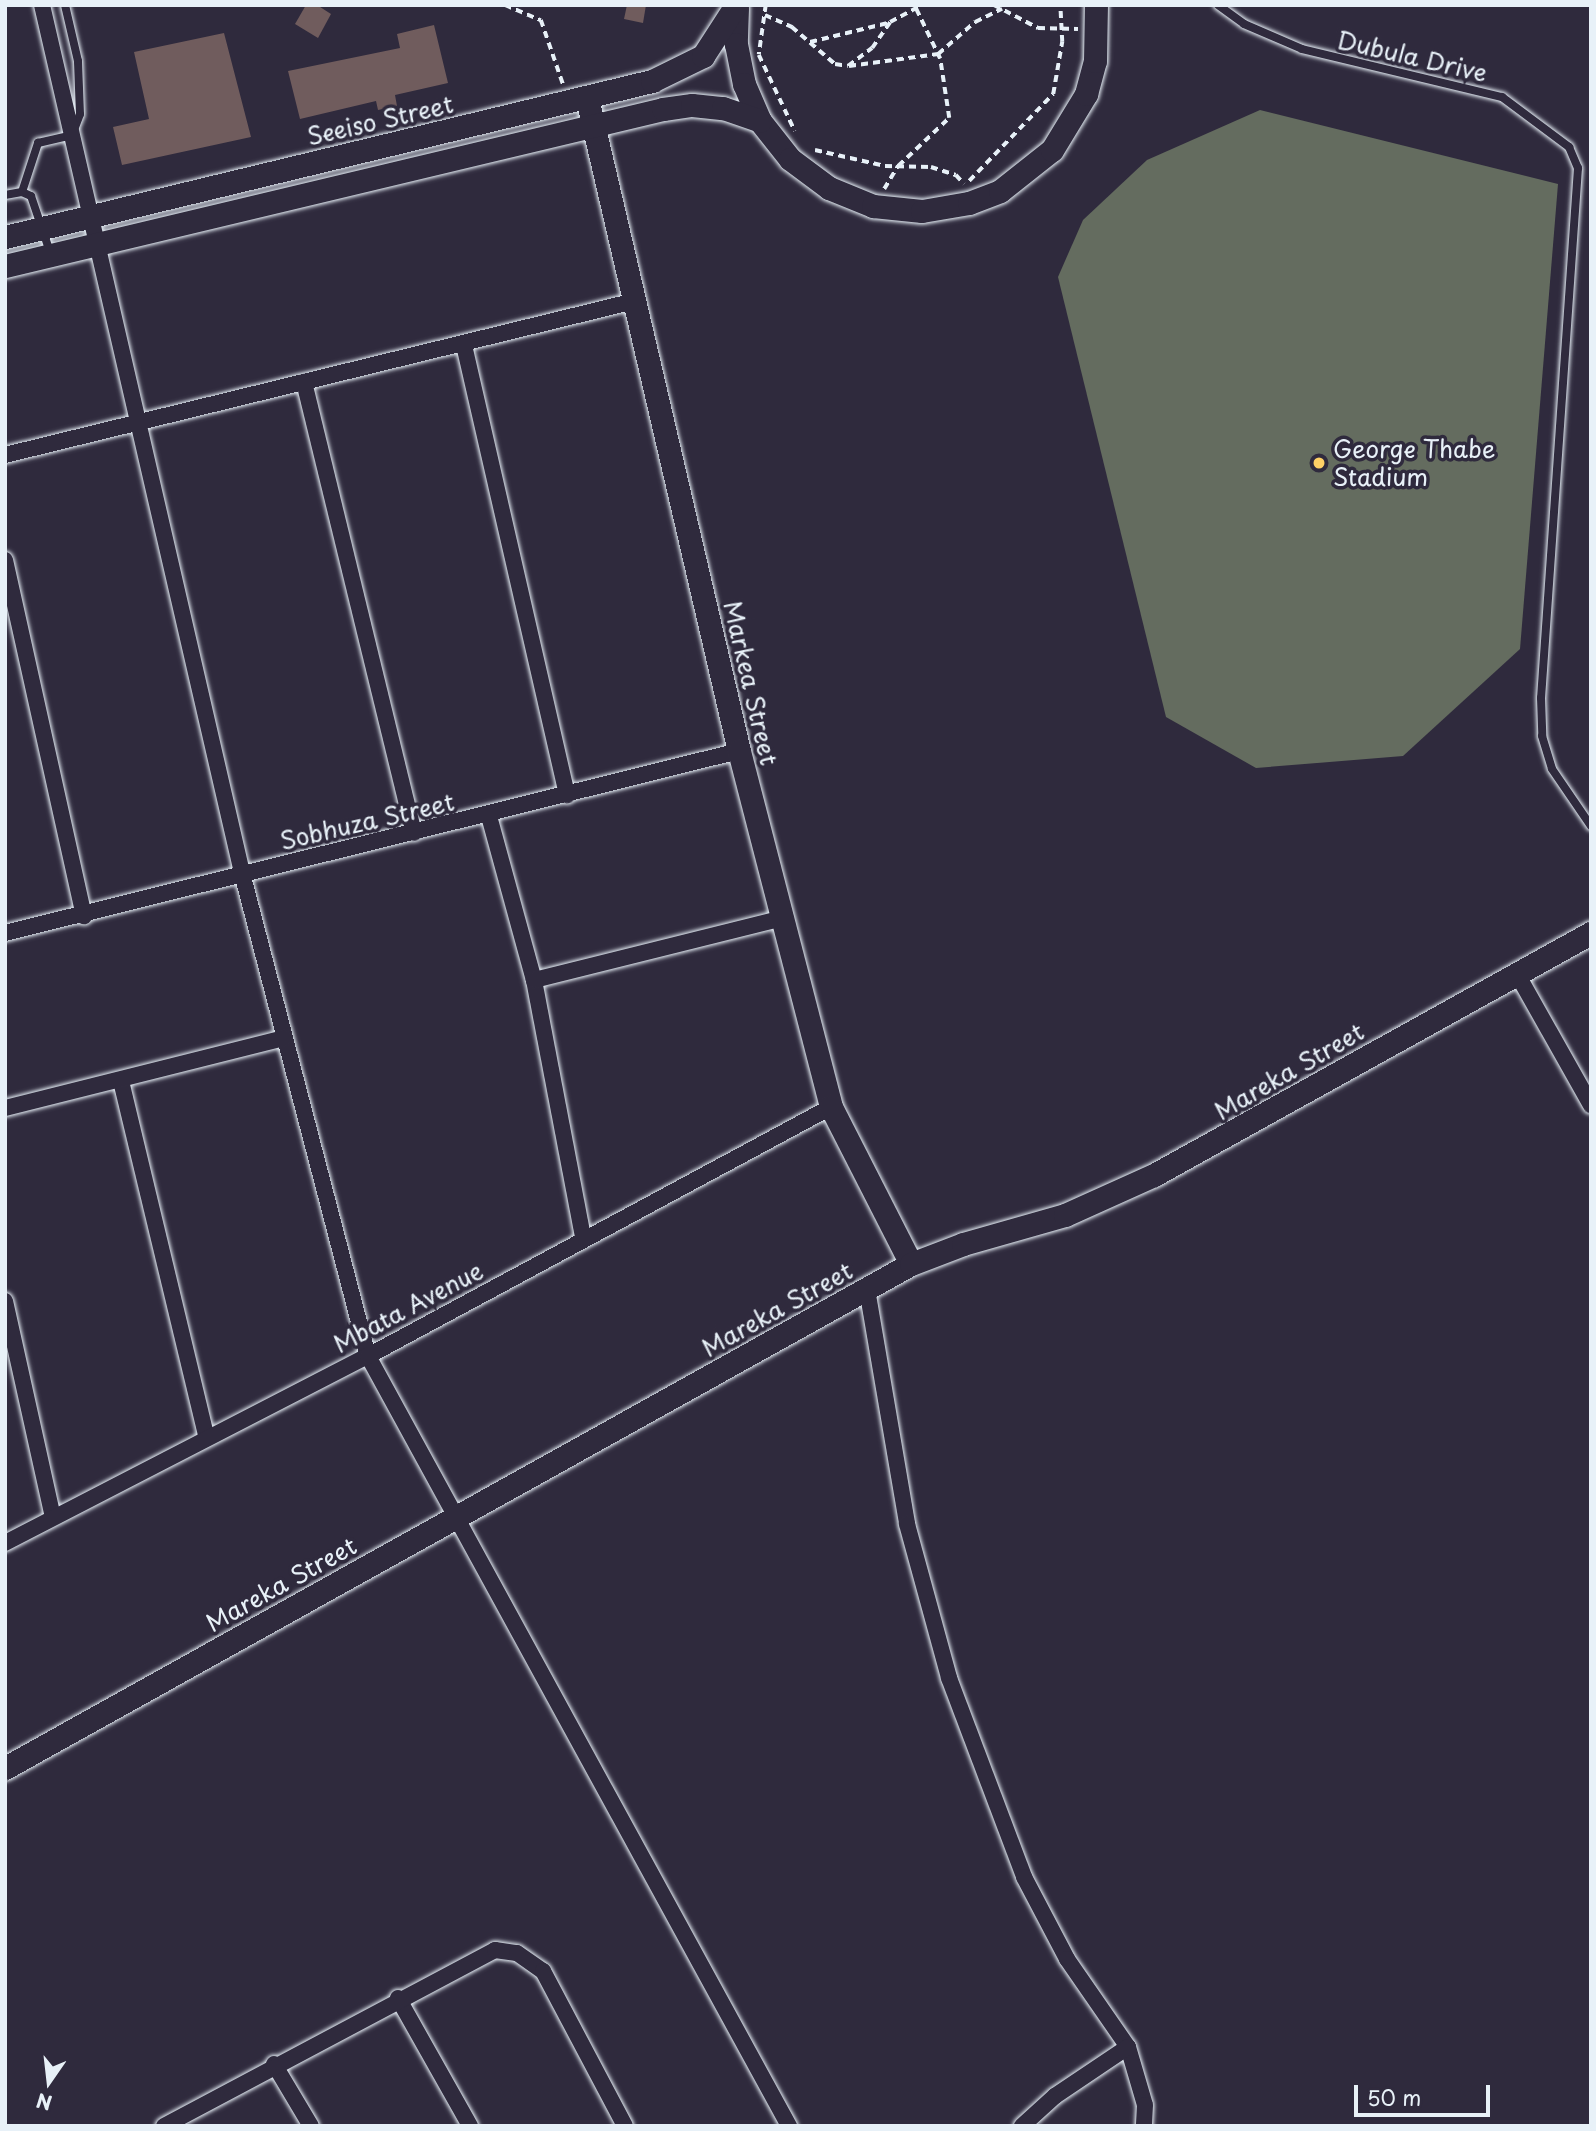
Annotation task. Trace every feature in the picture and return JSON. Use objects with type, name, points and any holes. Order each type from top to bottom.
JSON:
[{"type":"street","points":[[42,5],[72,135],[93,244],[139,420],[242,873],[368,1356],[789,2126]]},
{"type":"street","points":[[737,5],[738,57],[760,121],[790,159],[829,188],[873,206],[922,211],[969,203],[1028,173],[1052,150],[1082,104],[1095,61],[1097,17]]},
{"type":"street","name":"Seeiso Street","points":[[5,237],[87,215],[587,98],[679,72],[716,42],[737,5]]},
{"type":"street","name":"Markea Street","points":[[587,98],[738,751],[831,1107],[911,1264]]},
{"type":"street","points":[[5,266],[593,124],[692,105],[723,108],[760,121]]},
{"type":"street","points":[[5,455],[139,420],[464,345],[635,301]]},
{"type":"street","points":[[464,345],[567,795]]},
{"type":"street","points":[[304,382],[414,832]]},
{"type":"street","points":[[5,561],[84,916]]},
{"type":"street","name":"Sobhuza Street","points":[[5,933],[84,916],[242,873],[489,816],[738,751]]},
{"type":"street","points":[[489,816],[534,980],[583,1238]]},
{"type":"street","points":[[534,980],[783,918]]},
{"type":"street","name":"Mareka Street","points":[[5,1768],[911,1264],[963,1244],[1065,1215],[1154,1175],[1516,972],[1591,933]]},
{"type":"street","points":[[1516,972],[1591,1105]]},
{"type":"street","points":[[5,1108],[284,1038]]},
{"type":"street","points":[[121,1081],[206,1436]]},
{"type":"street","name":"Mbata Avenue","points":[[5,1543],[206,1436],[368,1356],[831,1107]]},
{"type":"street","points":[[867,1289],[907,1524],[949,1678],[1024,1877],[1067,1959],[1128,2047],[1143,2095],[1144,2126]]},
{"type":"street","points":[[5,1301],[53,1517]]},
{"type":"street","points":[[164,2126],[398,1998],[495,1950],[529,1959],[543,1971],[625,2126]]},
{"type":"street","points":[[398,1998],[470,2126]]},
{"type":"street","points":[[1022,2126],[1055,2096],[1128,2047]]},
{"type":"street","points":[[274,2064],[312,2126]]},
{"type":"lane","points":[[22,192],[38,143],[72,135],[80,114],[78,61],[65,5]]},
{"type":"lane","name":"Dubula Drive","points":[[1218,5],[1244,24],[1302,49],[1502,97],[1569,147],[1578,168],[1541,698],[1542,736],[1552,769],[1591,826]]},
{"type":"lane","points":[[5,195],[22,192],[32,196],[51,254]]},
{"type":"path","points":[[505,5],[541,20],[564,89]]},
{"type":"path","points":[[766,5],[759,55],[798,137]]},
{"type":"path","points":[[810,42],[890,22],[914,6],[922,5]]},
{"type":"path","points":[[994,5],[1038,28],[1062,30],[1097,17]]},
{"type":"path","points":[[813,150],[848,160],[931,167],[956,175],[964,184],[986,167],[1053,94],[1062,30],[1060,5]]},
{"type":"path","points":[[873,206],[898,166],[949,118],[938,54],[914,6]]},
{"type":"path","points":[[764,14],[810,42],[835,64],[848,66],[938,54],[975,22],[1002,9]]},
{"type":"path","points":[[848,66],[872,48],[890,22]]},
{"type":"green space","name":"George Thabe Stadium","points":[[1260,110],[1558,184],[1520,649],[1403,756],[1256,768],[1166,717],[1058,277],[1083,220],[1147,160]]},
{"type":"building","points":[[306,5],[317,5],[331,14],[318,38],[295,24]]},
{"type":"building","points":[[627,5],[646,5],[643,23],[624,19]]},
{"type":"building","points":[[434,25],[448,83],[395,95],[397,106],[378,110],[376,101],[300,119],[288,71],[400,48],[397,34]]},
{"type":"building","points":[[224,33],[251,137],[122,165],[113,127],[149,119],[134,52]]},
{"type":"place","name":"George Thabe Stadium","points":[[1319,463]]}]
